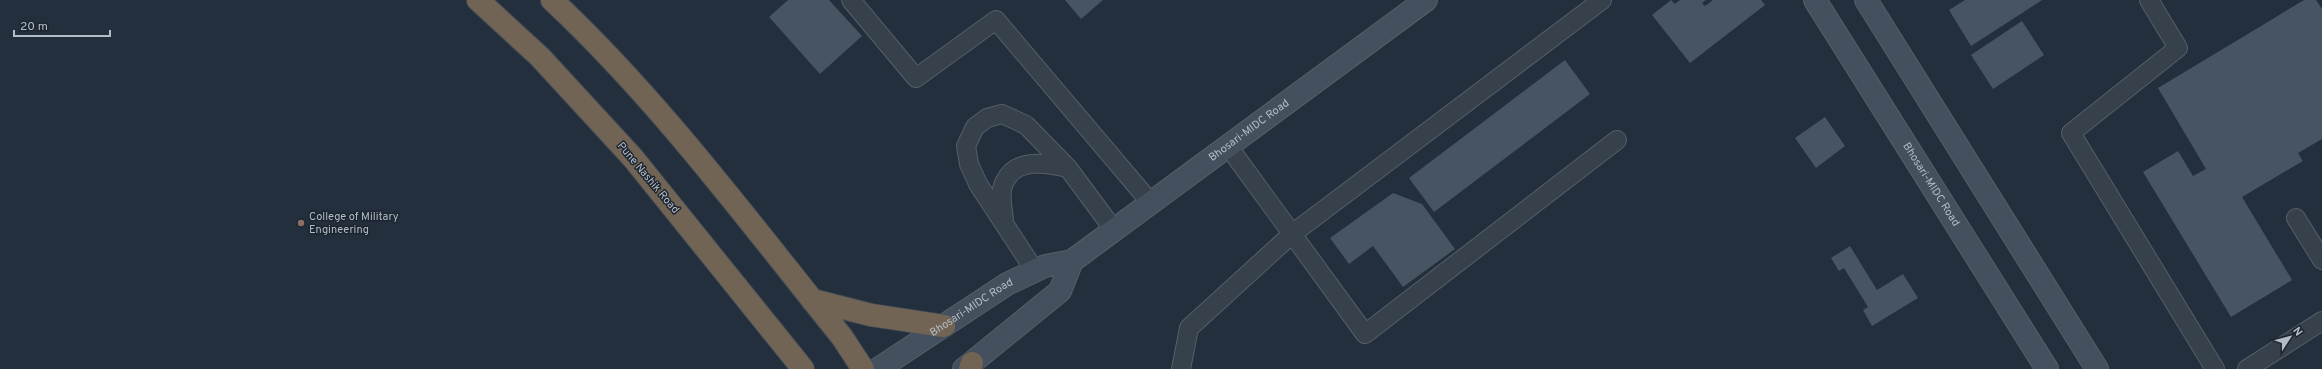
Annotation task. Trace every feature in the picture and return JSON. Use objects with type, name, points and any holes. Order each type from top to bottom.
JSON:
[{"type":"highway","name":"Pune Nashik Road","points":[[478,0],[540,57],[633,158],[803,369]]},
{"type":"highway","points":[[552,0],[576,22],[671,126],[842,337],[862,369]]},
{"type":"highway","points":[[812,300],[870,315],[944,326]]},
{"type":"street","name":"Bhosari-MIDC Road","points":[[878,369],[1007,284],[1045,266],[1072,261],[1426,0]]},
{"type":"street","name":"Bhosari-MIDC Road","points":[[1815,0],[2047,369]]},
{"type":"street","points":[[1866,0],[2097,369]]},
{"type":"street","points":[[969,367],[1060,291],[1072,261]]},
{"type":"lane","points":[[851,0],[916,78],[996,20],[1151,203]]},
{"type":"lane","points":[[1181,369],[1189,328],[1292,234],[1602,0]]},
{"type":"lane","points":[[2149,0],[2178,48],[2071,133],[2215,369]]},
{"type":"lane","points":[[1035,271],[978,184],[969,164],[966,146],[975,127],[987,118],[1002,114],[1026,125],[1068,168],[1114,230]]},
{"type":"lane","points":[[1228,146],[1365,334],[1617,140]]},
{"type":"lane","points":[[1005,225],[1002,200],[1004,183],[1013,172],[1031,163],[1048,163],[1068,168]]},
{"type":"lane","points":[[2296,218],[2322,260]]},
{"type":"lane","points":[[2247,369],[2322,321]]},
{"type":"building","points":[[788,0],[829,0],[862,36],[820,74],[769,17]]},
{"type":"building","points":[[1065,0],[1103,0],[1081,19]]},
{"type":"building","points":[[1671,0],[1675,4],[1680,0],[1706,0],[1702,3],[1705,6],[1713,0],[1761,0],[1765,5],[1690,63],[1652,15]]},
{"type":"building","points":[[1965,0],[2042,0],[1971,46],[1949,10]]},
{"type":"building","points":[[2304,0],[2316,0],[2322,9],[2322,139],[2298,153],[2303,161],[2242,197],[2292,280],[2231,317],[2143,172],[2178,151],[2193,176],[2206,169],[2158,88]]},
{"type":"building","points":[[2022,21],[2044,55],[1993,89],[1971,55]]},
{"type":"building","points":[[1565,60],[1590,94],[1434,212],[1409,178]]},
{"type":"building","points":[[1825,117],[1845,146],[1816,168],[1795,138]]},
{"type":"building","points":[[1393,193],[1422,204],[1455,249],[1403,287],[1373,246],[1349,264],[1330,238]]},
{"type":"building","points":[[1850,246],[1877,290],[1903,274],[1918,298],[1872,326],[1863,310],[1868,307],[1844,268],[1839,271],[1831,258]]},
{"type":"place","name":"College of Military Engineering","points":[[301,223]]}]
